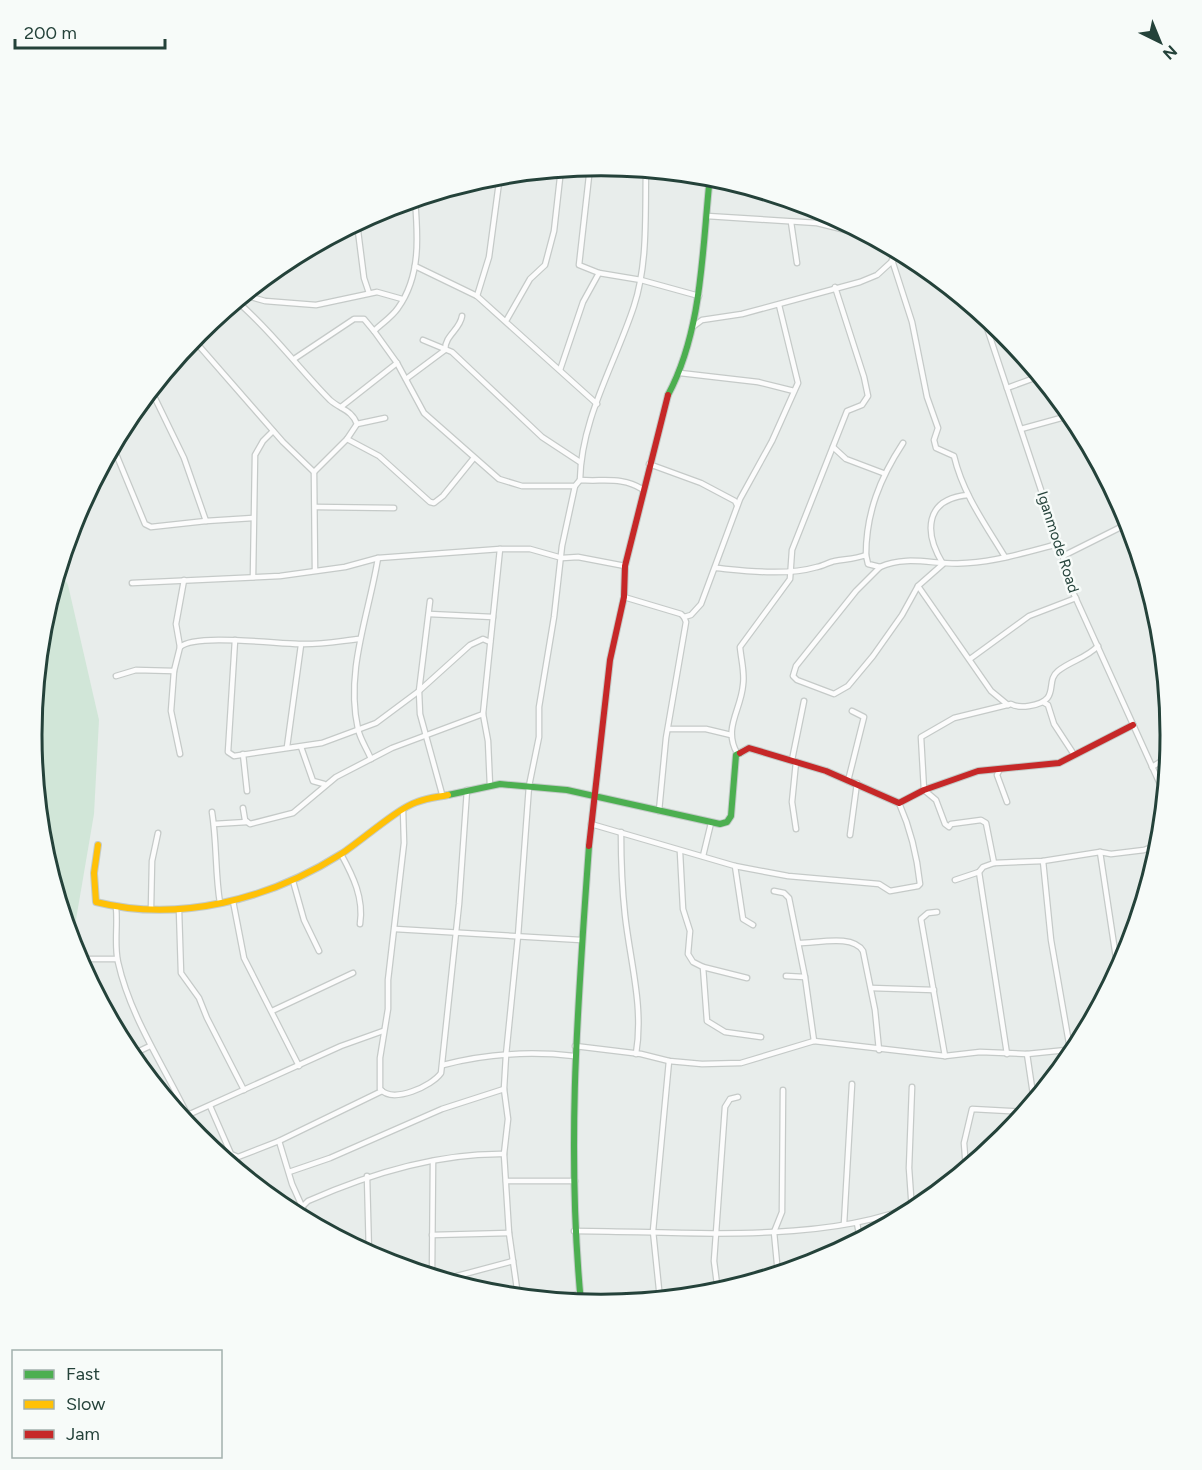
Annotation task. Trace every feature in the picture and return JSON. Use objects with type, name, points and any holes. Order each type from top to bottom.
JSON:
[{"type":"street","points":[[589,176],[579,266],[598,273],[641,280],[699,296]]},
{"type":"street","points":[[506,321],[530,279],[535,273],[542,271],[546,265],[554,231],[560,177]]},
{"type":"street","points":[[517,1287],[509,1233],[504,1154],[508,1119],[504,1089],[529,786],[538,745],[538,707],[575,486],[580,480],[580,462],[590,421],[634,306],[641,280],[646,178]]},
{"type":"street","points":[[477,296],[489,257],[499,186]]},
{"type":"street","points":[[579,1293],[574,1231],[574,1056],[593,797],[610,660],[624,597],[625,566],[642,489],[666,399],[680,373],[694,326],[709,187]]},
{"type":"street","points":[[374,331],[398,309],[415,266],[418,248],[416,208]]},
{"type":"street","points":[[707,216],[817,224],[835,228]]},
{"type":"street","points":[[791,222],[797,262]]},
{"type":"street","points":[[358,232],[364,278],[369,292]]},
{"type":"street","points":[[694,326],[702,320],[724,318],[779,305],[877,275],[892,260],[912,322],[927,397],[938,428],[934,440],[936,448],[954,456],[959,477],[968,495],[1005,557]]},
{"type":"street","points":[[415,266],[477,296],[597,404]]},
{"type":"street","points":[[560,370],[583,302],[598,273]]},
{"type":"street","points":[[98,845],[94,873],[96,902],[116,907],[179,910],[233,901],[292,881],[341,854],[415,802],[442,794],[490,786],[529,786],[676,813],[711,823],[724,823],[731,816],[737,753],[731,742],[731,735],[743,685],[740,647],[790,579],[792,550],[847,411],[862,405],[868,393],[835,287]]},
{"type":"street","points":[[253,298],[265,302],[316,305],[344,301],[369,292],[385,293],[402,299]]},
{"type":"street","points":[[684,617],[697,611],[716,568],[737,506],[772,441],[798,382],[779,305]]},
{"type":"street","points":[[243,307],[278,339],[332,402],[354,417],[357,424]]},
{"type":"street","points":[[406,379],[445,350],[447,339],[458,327],[462,316]]},
{"type":"street","points":[[294,359],[354,319],[364,319],[397,363],[424,413],[473,459],[507,483],[575,486]]},
{"type":"street","name":"Iganmode Road","points":[[990,334],[1064,556],[1067,579],[1158,780]]},
{"type":"street","points":[[423,340],[452,352],[542,437],[580,462]]},
{"type":"street","points":[[200,347],[273,431],[314,472],[315,570]]},
{"type":"street","points":[[341,407],[397,363]]},
{"type":"street","points":[[680,373],[758,382],[794,391]]},
{"type":"street","points":[[1007,388],[1031,379]]},
{"type":"street","points":[[155,399],[184,458],[206,521]]},
{"type":"street","points":[[314,472],[347,439],[357,424],[385,418]]},
{"type":"street","points":[[1021,429],[1061,418]]},
{"type":"street","points":[[253,577],[255,455],[263,441],[273,431]]},
{"type":"street","points":[[347,439],[380,456],[430,502],[443,496],[473,459]]},
{"type":"street","points":[[880,567],[868,564],[866,527],[883,473],[903,443]]},
{"type":"street","points":[[833,447],[846,459],[883,473]]},
{"type":"street","points":[[117,456],[145,524],[151,527],[253,518]]},
{"type":"street","points":[[649,463],[701,483],[735,501],[737,506]]},
{"type":"street","points":[[580,480],[632,482],[642,489]]},
{"type":"street","points":[[943,564],[934,549],[930,527],[933,515],[935,510],[951,497],[968,495]]},
{"type":"street","points":[[316,507],[394,508]]},
{"type":"street","points":[[1064,556],[1120,530]]},
{"type":"street","points":[[943,564],[918,586],[902,615],[848,686],[834,694],[797,680],[793,676],[796,666],[856,591],[880,567],[894,560],[965,564],[1005,557],[1058,543]]},
{"type":"street","points":[[132,583],[253,577],[345,567],[378,558],[500,549],[530,549],[562,558],[578,557],[625,566]]},
{"type":"street","points":[[490,786],[488,741],[483,714],[500,549]]},
{"type":"street","points":[[716,568],[760,572],[817,568],[833,561],[856,559],[866,555]]},
{"type":"street","points":[[371,759],[358,730],[355,686],[360,639],[372,599],[378,558]]},
{"type":"street","points":[[180,754],[171,711],[174,671],[180,647],[176,624],[184,580]]},
{"type":"street","points":[[918,586],[991,691],[1008,705]]},
{"type":"street","points":[[624,597],[681,614],[686,622],[659,811]]},
{"type":"street","points":[[970,659],[1029,616],[1076,598]]},
{"type":"street","points":[[430,601],[419,691],[424,736],[438,772],[442,794]]},
{"type":"street","points":[[429,614],[493,617]]},
{"type":"street","points":[[180,647],[188,642],[235,640],[301,645],[360,639]]},
{"type":"street","points":[[235,640],[228,752],[234,756],[287,747],[301,747],[342,737],[376,723],[419,691],[476,641],[483,639],[490,642]]},
{"type":"street","points":[[287,747],[301,645]]},
{"type":"street","points":[[994,863],[986,822],[981,820],[951,824],[949,827],[945,824],[936,800],[924,790],[920,761],[922,736],[954,718],[994,706],[1030,706],[1043,702],[1051,693],[1052,681],[1058,671],[1086,657],[1098,646]]},
{"type":"street","points":[[116,676],[136,670],[174,671]]},
{"type":"street","points":[[796,829],[792,802],[794,761],[804,701]]},
{"type":"street","points":[[1043,702],[1048,705],[1054,724],[1073,753]]},
{"type":"street","points":[[848,781],[864,717],[852,711]]},
{"type":"street","points":[[214,824],[254,823],[293,813],[307,804],[324,784],[371,759],[483,714]]},
{"type":"street","points":[[899,804],[924,790],[978,771],[999,771],[1059,763],[1073,753],[1133,725]]},
{"type":"street","points":[[669,729],[706,729],[731,735]]},
{"type":"street","points":[[301,747],[313,781],[324,784]]},
{"type":"street","points":[[590,824],[680,852],[735,866],[788,876],[879,884],[890,891],[918,886],[917,858],[910,841],[909,827],[899,804],[857,783],[794,761],[749,748],[737,753]]},
{"type":"street","points":[[243,754],[247,791]]},
{"type":"street","points":[[1152,767],[1159,762]]},
{"type":"street","points":[[999,771],[997,775],[1007,802]]},
{"type":"street","points":[[850,835],[857,783]]},
{"type":"street","points":[[210,1106],[233,1155],[238,1157],[279,1141],[382,1091],[397,1095],[433,1082],[441,1073],[456,932],[466,790]]},
{"type":"street","points":[[243,808],[246,822]]},
{"type":"street","points":[[382,1091],[379,1075],[404,843],[403,809]]},
{"type":"street","points":[[212,812],[214,867],[220,903]]},
{"type":"street","points":[[703,856],[711,823]]},
{"type":"street","points":[[621,832],[625,914],[636,980],[638,1041],[636,1054]]},
{"type":"street","points":[[151,908],[152,861],[158,833]]},
{"type":"street","points":[[955,880],[979,872],[983,867],[994,863],[1043,861],[1100,852],[1111,854],[1148,848]]},
{"type":"street","points":[[680,852],[683,909],[690,931],[688,954],[693,962],[703,967],[747,978]]},
{"type":"street","points":[[1100,852],[1115,953]]},
{"type":"street","points":[[341,854],[359,895],[362,910],[360,924]]},
{"type":"street","points":[[1043,861],[1052,940],[1071,1038]]},
{"type":"street","points":[[735,866],[743,919],[753,925]]},
{"type":"street","points":[[979,872],[1007,1054]]},
{"type":"street","points":[[292,881],[301,911],[319,951]]},
{"type":"street","points":[[774,891],[787,895],[806,977],[814,1041]]},
{"type":"street","points":[[233,901],[244,958],[299,1066]]},
{"type":"street","points":[[116,907],[117,959],[127,993],[150,1047],[182,1105]]},
{"type":"street","points":[[179,910],[181,973],[199,998],[210,1026],[244,1090]]},
{"type":"street","points":[[937,912],[928,913],[921,919],[945,1056]]},
{"type":"street","points":[[395,929],[581,940]]},
{"type":"street","points":[[799,943],[856,942],[863,951],[871,988],[879,1050]]},
{"type":"street","points":[[90,959],[117,959]]},
{"type":"street","points":[[703,967],[702,983],[708,1022],[725,1032],[761,1037]]},
{"type":"street","points":[[272,1011],[353,974]]},
{"type":"street","points":[[786,976],[806,977]]},
{"type":"street","points":[[871,988],[934,990]]},
{"type":"street","points":[[190,1114],[383,1030]]},
{"type":"street","points":[[575,1046],[669,1061],[741,1063],[814,1041],[945,1056],[980,1052],[1027,1054],[1063,1050]]},
{"type":"street","points":[[140,1051],[150,1047]]},
{"type":"street","points":[[1027,1054],[1032,1090]]},
{"type":"street","points":[[443,1065],[506,1055],[574,1056]]},
{"type":"street","points":[[659,1291],[653,1231],[669,1061]]},
{"type":"street","points":[[844,1224],[852,1084]]},
{"type":"street","points":[[911,1200],[909,1168],[912,1087]]},
{"type":"street","points":[[289,1172],[330,1158],[441,1109],[504,1089]]},
{"type":"street","points":[[777,1265],[774,1232],[782,1212],[783,1090]]},
{"type":"street","points":[[717,1282],[714,1261],[725,1107],[730,1099],[738,1097]]},
{"type":"street","points":[[965,1159],[964,1143],[972,1109],[1014,1111]]},
{"type":"street","points":[[279,1141],[303,1206],[308,1201],[367,1176],[433,1161],[480,1154],[504,1154]]},
{"type":"street","points":[[432,1267],[433,1161]]},
{"type":"street","points":[[367,1176],[369,1243]]},
{"type":"street","points":[[506,1181],[575,1181]]},
{"type":"street","points":[[574,1231],[774,1232],[857,1223],[884,1217]]},
{"type":"street","points":[[857,1223],[858,1230]]},
{"type":"street","points":[[432,1235],[509,1233]]},
{"type":"street","points":[[459,1276],[513,1261]]},
{"type":"green space","points":[[65,579],[99,720],[94,814],[75,924],[61,880],[53,844],[43,772],[43,698],[47,662]]},
{"type":"traffic: fast","points":[[668,395],[680,370],[695,316],[709,187]]},
{"type":"traffic: fast","points":[[448,795],[500,784],[567,790],[720,824],[727,822],[731,816],[736,755],[740,753]]},
{"type":"traffic: fast","points":[[580,1293],[574,1187],[575,1074],[589,846]]},
{"type":"traffic: slow","points":[[98,845],[94,873],[96,902],[127,908],[159,910],[191,908],[223,903],[284,883],[341,854],[409,805],[448,795]]},
{"type":"traffic: jam","points":[[589,846],[610,660],[624,597],[625,566],[668,395]]},
{"type":"traffic: jam","points":[[740,753],[749,748],[826,771],[899,803],[924,790],[978,771],[1059,763],[1133,725]]}]
